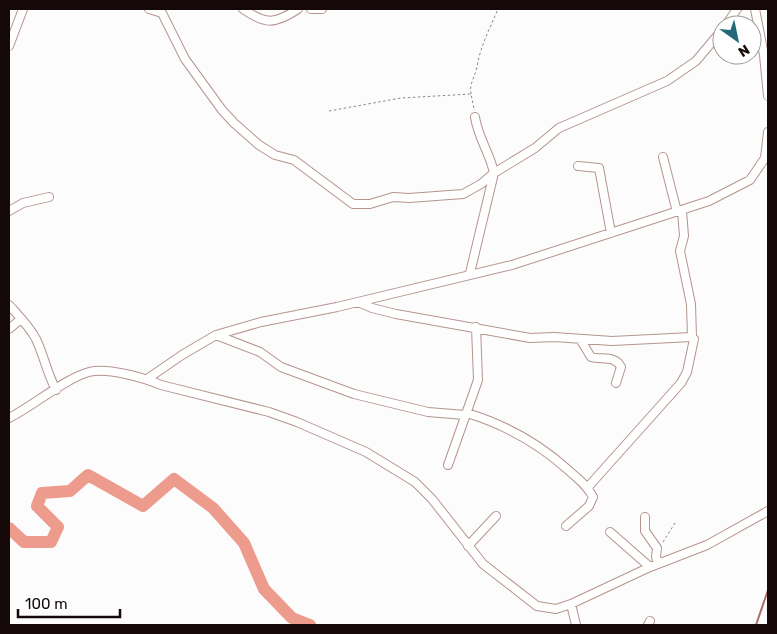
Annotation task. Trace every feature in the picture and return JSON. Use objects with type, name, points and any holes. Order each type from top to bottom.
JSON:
[{"type":"street","points":[[9,46],[22,9]]},
{"type":"street","points":[[149,9],[162,13],[185,59],[222,110],[234,123],[259,145],[275,155],[294,160],[353,204],[370,204],[393,197],[409,198],[464,194],[534,148],[559,128],[667,81],[696,61],[712,42]]},
{"type":"street","points":[[243,9],[264,21],[271,22],[285,17],[298,9]]},
{"type":"street","points":[[311,9],[322,9]]},
{"type":"street","points":[[755,9],[764,55],[768,96]]},
{"type":"street","points":[[470,273],[494,174],[491,160],[477,131],[475,117]]},
{"type":"street","points":[[148,379],[182,355],[216,336],[261,322],[358,302],[432,285],[470,273],[512,265],[679,212],[739,188],[750,180],[764,158],[768,132]]},
{"type":"street","points":[[588,487],[678,387],[687,372],[694,339],[692,337],[691,304],[680,251],[684,236],[664,158]]},
{"type":"street","points":[[578,166],[599,168],[611,233]]},
{"type":"street","points":[[9,211],[23,203],[49,197]]},
{"type":"street","points":[[358,302],[372,308],[396,314],[530,338],[650,340],[686,335],[692,337]]},
{"type":"street","points":[[9,305],[21,318],[36,340],[47,373],[56,390]]},
{"type":"street","points":[[9,329],[21,318]]},
{"type":"street","points":[[448,465],[479,375],[476,327]]},
{"type":"street","points":[[216,336],[260,352],[281,366],[354,394],[428,412],[466,414],[489,420],[530,439],[550,453],[588,487],[593,497],[589,506],[566,526]]},
{"type":"street","points":[[580,339],[591,357],[613,359],[618,362],[620,367],[616,383]]},
{"type":"street","points":[[9,418],[90,371],[110,372],[148,379],[161,385],[270,412],[366,452],[415,482],[432,499],[483,564],[537,606],[556,609],[571,604],[650,567],[707,546],[768,512]]},
{"type":"street","points":[[468,546],[496,516]]},
{"type":"street","points":[[645,517],[644,531],[658,548],[656,557],[658,564]]},
{"type":"street","points":[[610,532],[650,567]]},
{"type":"street","points":[[571,604],[576,625]]},
{"type":"path","points":[[475,117],[470,87],[477,67],[477,57],[484,46],[485,36],[498,9]]},
{"type":"path","points":[[328,111],[401,98],[471,94]]},
{"type":"path","points":[[658,548],[675,522]]},
{"type":"waterway","points":[[9,528],[24,542],[51,542],[58,527],[37,506],[42,493],[70,491],[88,475],[143,506],[174,479],[213,508],[244,543],[264,589],[292,618],[310,625]]},
{"type":"waterway","points":[[756,625],[768,590]]}]
